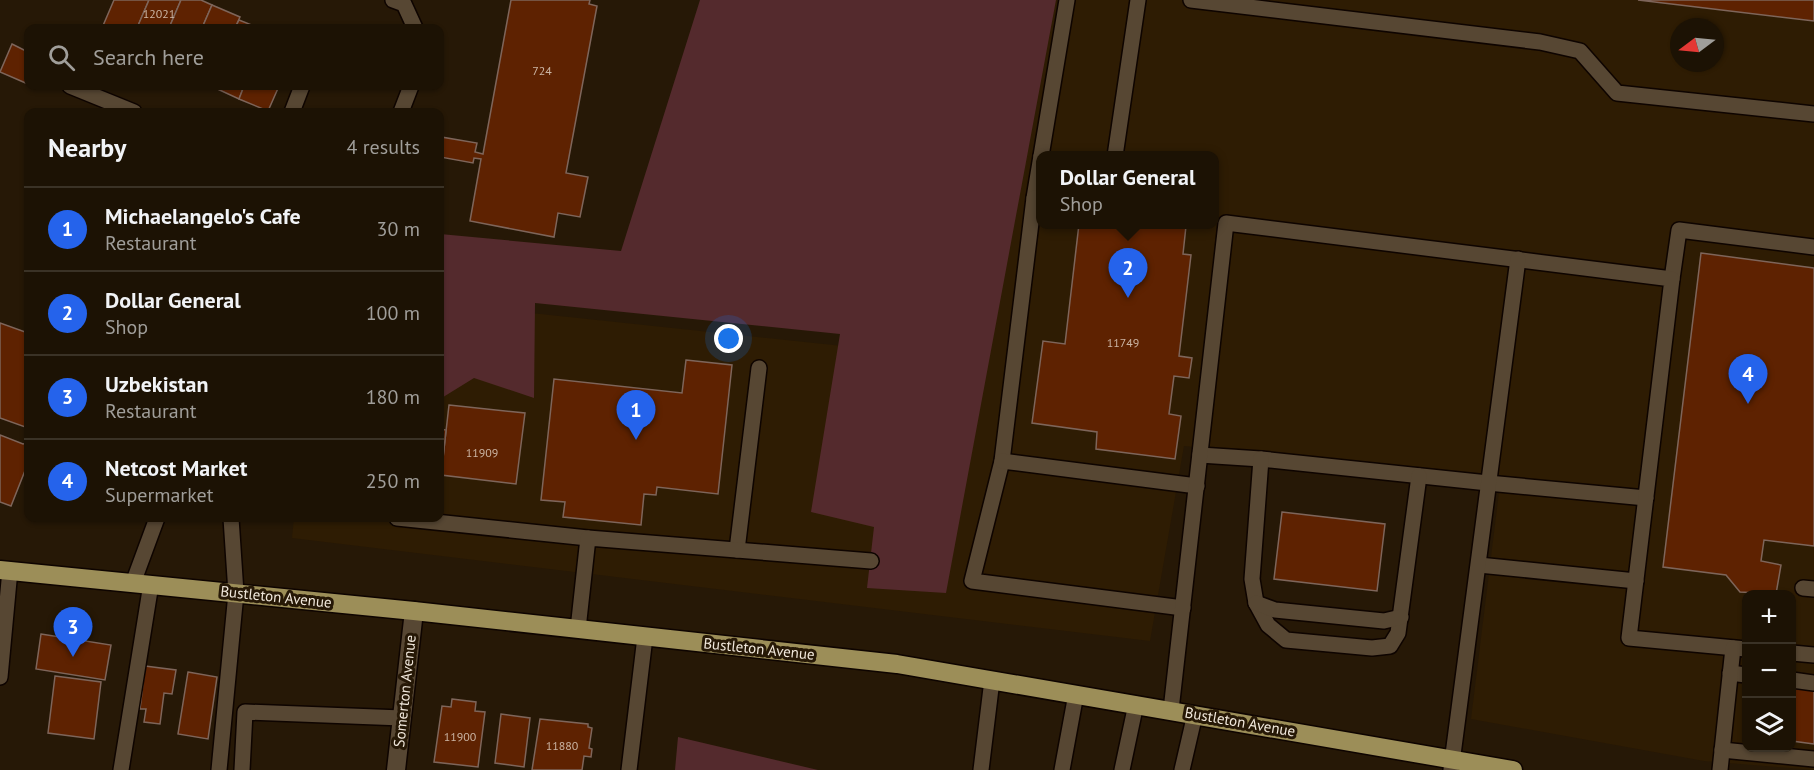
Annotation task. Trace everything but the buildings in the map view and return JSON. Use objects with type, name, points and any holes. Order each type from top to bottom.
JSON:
[{"type":"main road","name":"Bustleton Avenue","points":[[5,570],[414,611],[897,664],[1195,714],[1452,765],[1513,770]]},
{"type":"street","name":"Somerton Avenue","points":[[396,770],[414,611]]},
{"type":"lane","points":[[1042,151],[1066,0]]},
{"type":"lane","points":[[1116,151],[1138,0]]},
{"type":"lane","points":[[1191,0],[1540,42],[1580,51],[1617,93],[1814,114]]},
{"type":"lane","points":[[401,1],[413,24]]},
{"type":"lane","points":[[80,90],[124,108]]},
{"type":"lane","points":[[294,108],[300,90]]},
{"type":"lane","points":[[403,108],[409,90]]},
{"type":"lane","points":[[1036,213],[1002,460],[972,581],[1183,608]]},
{"type":"lane","points":[[1171,710],[1197,486],[1221,222],[1672,279]]},
{"type":"lane","points":[[1720,770],[1730,673],[1740,648],[1629,638],[1679,230],[1814,247]]},
{"type":"lane","points":[[1452,765],[1518,260]]},
{"type":"lane","points":[[737,550],[759,368]]},
{"type":"lane","points":[[1200,455],[1261,459],[1646,498]]},
{"type":"lane","points":[[1261,459],[1252,579],[1256,603],[1268,625],[1286,640],[1372,648],[1390,646],[1398,633],[1401,617],[1419,476]]},
{"type":"lane","points":[[1002,460],[1197,486]]},
{"type":"lane","points":[[121,770],[142,583],[156,522]]},
{"type":"lane","points":[[219,770],[236,593],[231,522]]},
{"type":"lane","points":[[435,522],[588,538],[871,561]]},
{"type":"lane","points":[[578,629],[588,538]]},
{"type":"lane","points":[[1479,565],[1636,581]]},
{"type":"lane","points":[[0,677],[5,570]]},
{"type":"lane","points":[[1256,603],[1275,610],[1362,619],[1384,621],[1401,617]]},
{"type":"lane","points":[[629,770],[645,637]]},
{"type":"lane","points":[[1796,653],[1814,655]]},
{"type":"lane","points":[[1730,673],[1742,674]]},
{"type":"lane","points":[[981,770],[992,680]]},
{"type":"lane","points":[[1796,681],[1814,683]]},
{"type":"lane","points":[[1062,770],[1077,694]]},
{"type":"lane","points":[[1122,770],[1136,705]]},
{"type":"lane","points":[[242,770],[245,712],[402,718]]},
{"type":"lane","points":[[1182,770],[1195,714]]},
{"type":"lane","points":[[1722,750],[1814,759]]},
{"type":"shaded area","points":[[700,0],[1056,0],[946,593],[867,588],[874,527],[811,512],[840,334],[535,303],[534,398],[474,378],[444,397],[444,234],[621,251]]},
{"type":"shaded area","points":[[1046,0],[1814,0],[1814,770],[1704,761],[1471,719],[1501,476],[1184,446],[1150,641],[292,538],[294,522],[444,522],[444,359],[512,311],[975,360]]},
{"type":"shaded area","points":[[678,737],[818,770],[675,770]]},
{"type":"place","name":"Dollar General","points":[[1128,298]]},
{"type":"place","name":"Netcost Market","points":[[1748,404]]},
{"type":"place","name":"Michaelangelo's Cafe","points":[[636,440]]},
{"type":"place","name":"Uzbekistan","points":[[73,657]]}]
